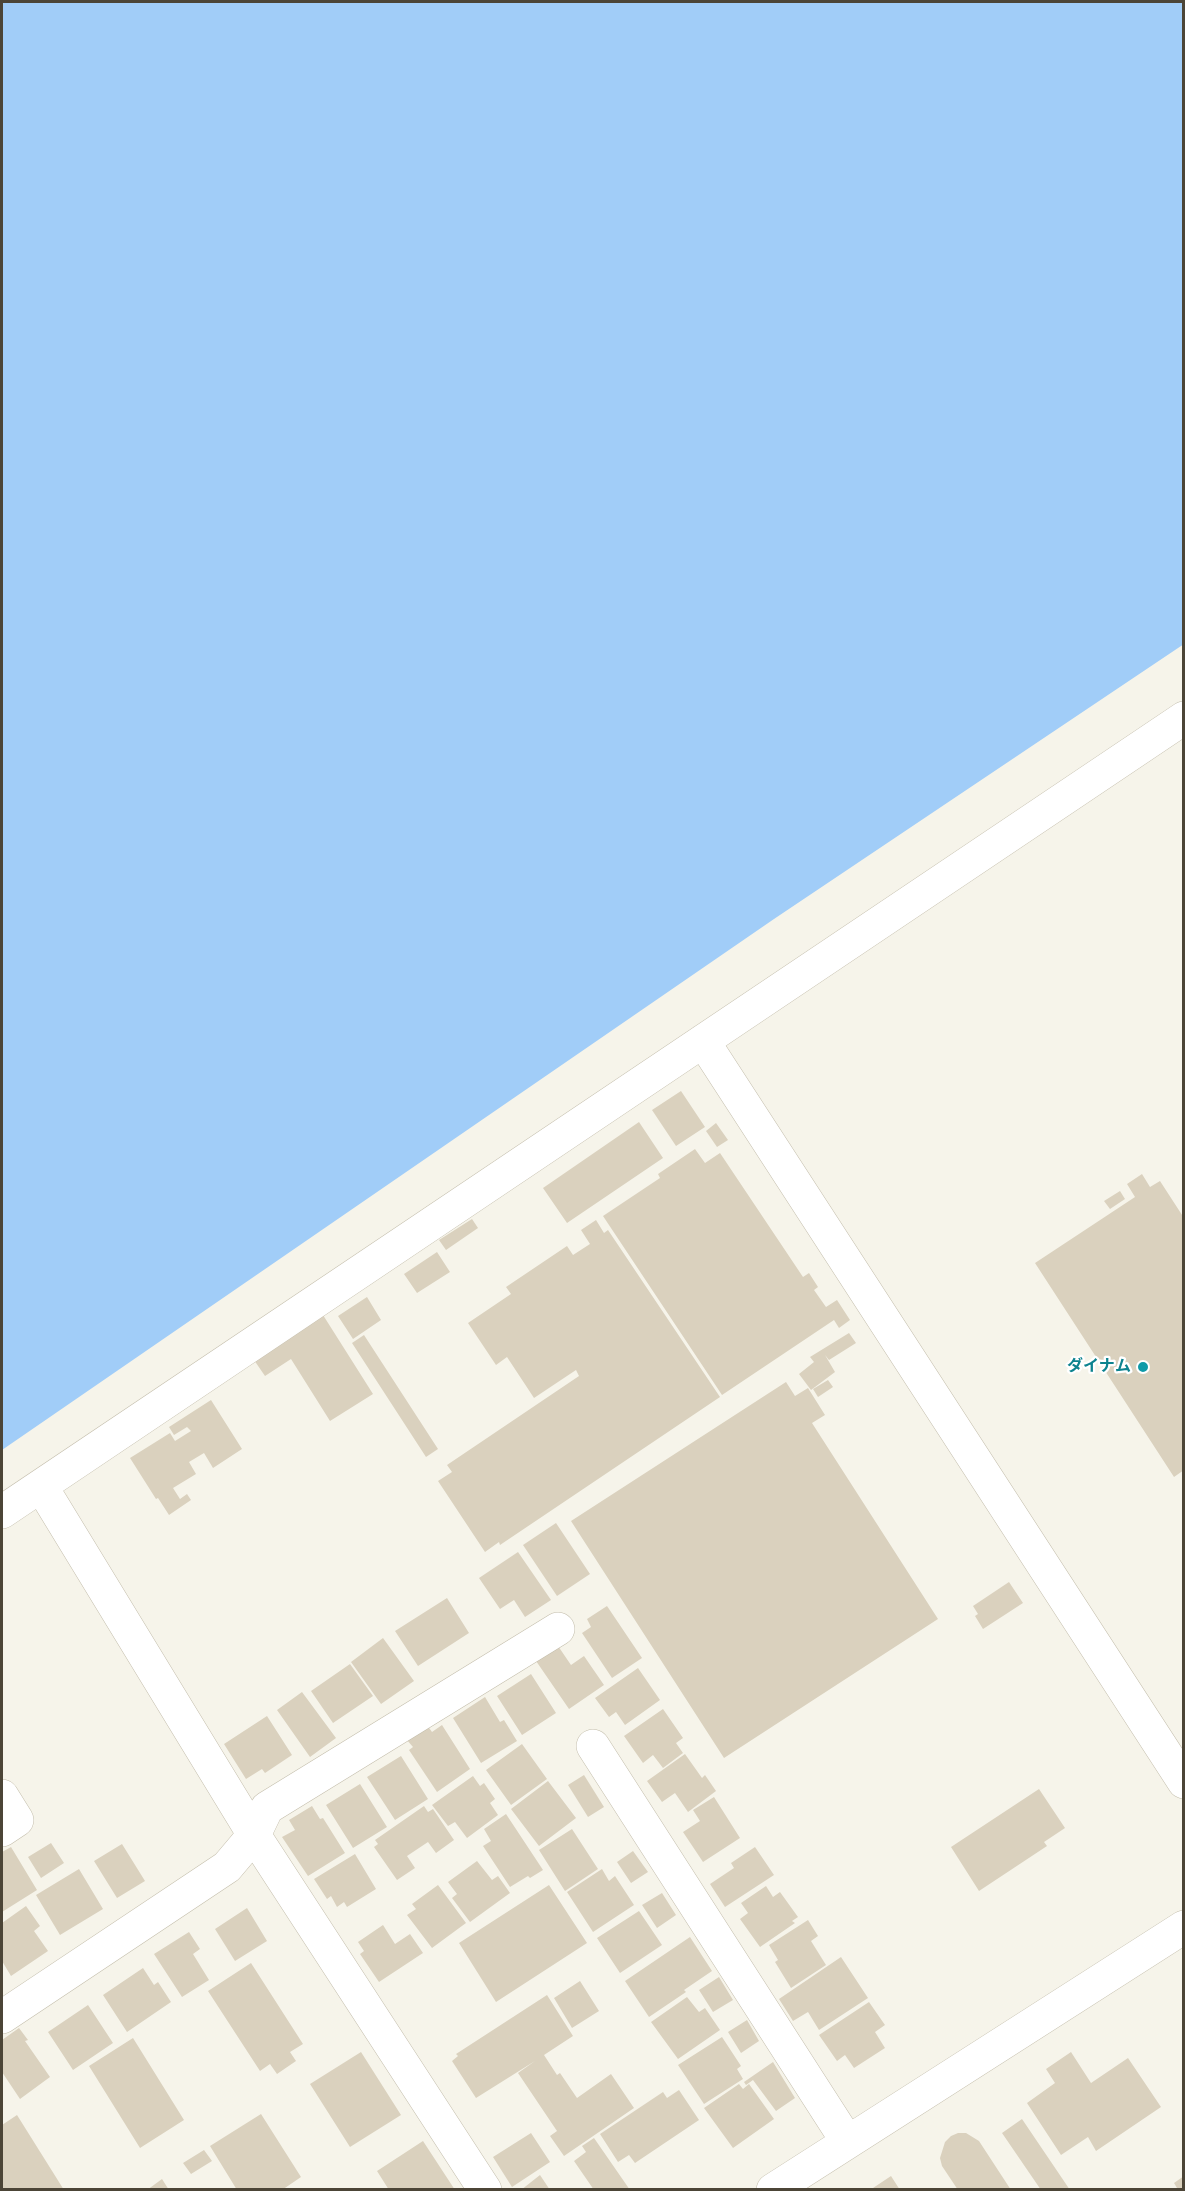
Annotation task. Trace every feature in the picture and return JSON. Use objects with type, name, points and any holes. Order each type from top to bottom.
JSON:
[{"type":"street","points":[[2,1512],[1184,718]]},
{"type":"street","points":[[703,1041],[1184,1782]]},
{"type":"street","points":[[41,1486],[254,1835],[485,2190]]},
{"type":"street","points":[[2,2017],[227,1867],[254,1835],[267,1808],[558,1629]]},
{"type":"street","points":[[592,1746],[847,2141]]},
{"type":"street","points":[[2,1796],[17,1820],[2,1830]]},
{"type":"street","points":[[773,2190],[1184,1927]]},
{"type":"water","points":[[2,2],[1183,2],[1184,644],[774,919],[2,1450]]},
{"type":"building","points":[[681,1091],[705,1127],[676,1146],[652,1110]]},
{"type":"building","points":[[639,1122],[663,1158],[567,1223],[543,1188]]},
{"type":"building","points":[[716,1123],[728,1140],[717,1147],[706,1131]]},
{"type":"building","points":[[695,1149],[705,1163],[720,1153],[803,1277],[809,1273],[818,1287],[814,1290],[826,1307],[837,1300],[850,1320],[839,1328],[834,1320],[722,1395],[603,1216],[660,1178],[658,1174]]},
{"type":"building","name":"ダイナム","points":[[1142,1174],[1150,1187],[1160,1181],[1184,1218],[1184,1470],[1174,1477],[1035,1263],[1135,1197],[1127,1184]]},
{"type":"building","points":[[1120,1191],[1125,1199],[1110,1209],[1104,1201]]},
{"type":"building","points":[[472,1219],[478,1228],[446,1250],[439,1240]]},
{"type":"building","points":[[596,1220],[604,1233],[608,1230],[720,1397],[500,1545],[499,1542],[485,1552],[438,1481],[452,1472],[447,1465],[579,1376],[576,1370],[534,1398],[507,1357],[496,1365],[468,1323],[511,1294],[506,1287],[567,1246],[573,1255],[590,1244],[581,1230]]},
{"type":"building","points":[[437,1252],[450,1272],[417,1293],[404,1274]]},
{"type":"building","points":[[367,1297],[381,1320],[353,1339],[338,1316]]},
{"type":"building","points":[[323,1315],[373,1394],[330,1421],[291,1359],[265,1376],[254,1360]]},
{"type":"building","points":[[849,1333],[856,1343],[829,1360],[825,1355],[835,1372],[811,1390],[799,1374],[814,1362],[810,1357]]},
{"type":"building","points":[[364,1335],[438,1449],[426,1457],[352,1343]]},
{"type":"building","points":[[828,1380],[833,1387],[818,1397],[813,1389]]},
{"type":"building","points":[[786,1382],[795,1396],[808,1388],[825,1415],[812,1423],[938,1619],[724,1758],[571,1521]]},
{"type":"building","points":[[211,1400],[242,1449],[213,1468],[204,1453],[189,1462],[196,1474],[173,1488],[180,1499],[187,1494],[191,1500],[169,1515],[130,1458],[170,1433],[175,1441],[191,1431],[187,1427],[174,1435],[169,1427]]},
{"type":"building","points":[[556,1523],[590,1574],[557,1596],[523,1545]]},
{"type":"building","points":[[518,1552],[551,1600],[525,1617],[514,1600],[500,1609],[479,1578]]},
{"type":"building","points":[[1009,1582],[1023,1603],[983,1629],[975,1616],[978,1614],[973,1606]]},
{"type":"building","points":[[447,1598],[469,1633],[418,1666],[395,1631]]},
{"type":"building","points":[[607,1606],[642,1658],[612,1678],[582,1633],[591,1627],[587,1619]]},
{"type":"building","points":[[383,1638],[414,1681],[381,1704],[351,1662]]},
{"type":"building","points":[[556,1643],[571,1665],[584,1656],[604,1685],[569,1709],[534,1658]]},
{"type":"building","points":[[350,1664],[373,1696],[333,1723],[311,1691]]},
{"type":"building","points":[[638,1668],[660,1700],[625,1725],[616,1712],[609,1717],[595,1698]]},
{"type":"building","points":[[531,1674],[556,1713],[522,1735],[497,1696]]},
{"type":"building","points":[[302,1692],[336,1738],[310,1757],[277,1710]]},
{"type":"building","points":[[485,1697],[500,1722],[504,1720],[517,1741],[481,1763],[453,1718]]},
{"type":"building","points":[[663,1709],[683,1738],[676,1743],[683,1753],[663,1768],[653,1755],[643,1763],[624,1736]]},
{"type":"building","points":[[267,1716],[292,1755],[265,1773],[262,1769],[246,1779],[224,1744]]},
{"type":"building","points":[[427,1725],[432,1732],[442,1725],[470,1769],[437,1792],[409,1750],[413,1747],[406,1739]]},
{"type":"building","points":[[522,1744],[547,1779],[511,1805],[486,1770]]},
{"type":"building","points":[[685,1754],[702,1778],[705,1775],[716,1791],[688,1812],[675,1793],[662,1802],[647,1781]]},
{"type":"building","points":[[401,1756],[428,1799],[395,1820],[367,1777]]},
{"type":"building","points":[[584,1775],[604,1807],[588,1817],[568,1785]]},
{"type":"building","points":[[473,1776],[480,1786],[484,1783],[495,1799],[490,1803],[498,1815],[467,1838],[455,1822],[448,1826],[432,1805]]},
{"type":"building","points":[[548,1781],[576,1818],[539,1846],[511,1809]]},
{"type":"building","points":[[360,1784],[387,1827],[353,1848],[326,1805]]},
{"type":"building","points":[[1039,1789],[1065,1828],[1044,1842],[1047,1846],[979,1891],[951,1847]]},
{"type":"building","points":[[714,1797],[740,1838],[703,1862],[683,1832],[700,1821],[693,1810]]},
{"type":"building","points":[[312,1806],[320,1819],[323,1818],[345,1853],[308,1876],[282,1837],[295,1830],[289,1820]]},
{"type":"building","points":[[424,1806],[428,1812],[433,1809],[454,1840],[436,1853],[428,1842],[407,1856],[415,1868],[397,1880],[374,1847],[378,1844],[375,1840]]},
{"type":"building","points":[[506,1814],[543,1870],[510,1887],[483,1846],[491,1841],[484,1829]]},
{"type":"building","points":[[572,1829],[598,1869],[565,1891],[539,1850]]},
{"type":"building","points":[[51,1843],[64,1863],[41,1878],[28,1857]]},
{"type":"building","points":[[122,1844],[145,1881],[117,1898],[94,1861]]},
{"type":"building","points":[[11,1847],[37,1890],[2,1912],[2,1852]]},
{"type":"building","points":[[755,1847],[774,1875],[725,1907],[710,1884],[734,1868],[731,1863]]},
{"type":"building","points":[[633,1851],[648,1872],[631,1883],[617,1862]]},
{"type":"building","points":[[355,1854],[376,1889],[347,1907],[344,1902],[337,1907],[331,1896],[327,1899],[314,1879]]},
{"type":"building","points":[[477,1861],[492,1880],[498,1876],[510,1893],[470,1922],[452,1898],[457,1894],[448,1882]]},
{"type":"building","points":[[79,1869],[103,1909],[60,1935],[36,1895]]},
{"type":"building","points":[[602,1869],[609,1881],[615,1876],[634,1905],[593,1932],[567,1892]]},
{"type":"building","points":[[438,1885],[466,1923],[432,1948],[407,1915],[416,1909],[412,1904]]},
{"type":"building","points":[[549,1885],[587,1943],[496,2002],[459,1943]]},
{"type":"building","points":[[766,1886],[773,1897],[780,1892],[798,1917],[792,1921],[795,1923],[760,1947],[740,1919],[748,1913],[741,1903]]},
{"type":"building","points":[[662,1893],[676,1915],[657,1928],[642,1905]]},
{"type":"building","points":[[26,1906],[40,1926],[34,1931],[48,1951],[11,1976],[2,1961],[2,1923]]},
{"type":"building","points":[[247,1908],[267,1941],[235,1961],[215,1929]]},
{"type":"building","points":[[639,1911],[662,1945],[620,1973],[597,1938]]},
{"type":"building","points":[[808,1920],[818,1936],[811,1941],[826,1965],[791,1988],[775,1962],[778,1960],[769,1945]]},
{"type":"building","points":[[383,1925],[395,1944],[410,1934],[423,1953],[379,1982],[360,1954],[364,1951],[358,1942]]},
{"type":"building","points":[[189,1932],[200,1949],[193,1954],[209,1980],[182,1997],[154,1954]]},
{"type":"building","points":[[690,1937],[712,1971],[649,2017],[625,1981]]},
{"type":"building","points":[[841,1957],[868,1998],[819,2030],[808,2012],[793,2021],[779,1999]]},
{"type":"building","points":[[251,1963],[303,2044],[290,2052],[296,2061],[277,2074],[270,2064],[260,2071],[208,1991]]},
{"type":"building","points":[[143,1968],[154,1985],[158,1982],[171,2002],[127,2032],[103,1995]]},
{"type":"building","points":[[719,1977],[733,2000],[713,2012],[699,1990]]},
{"type":"building","points":[[580,1981],[599,2011],[572,2028],[554,1998]]},
{"type":"building","points":[[547,1995],[573,2036],[544,2055],[557,2075],[560,2073],[577,2098],[611,2074],[634,2108],[564,2156],[550,2136],[557,2131],[518,2073],[535,2061],[476,2098],[452,2061],[458,2056],[456,2054]]},
{"type":"building","points":[[687,1997],[699,2012],[705,2008],[720,2030],[678,2059],[651,2022]]},
{"type":"building","points":[[869,2002],[885,2025],[875,2032],[885,2048],[854,2068],[845,2055],[837,2061],[819,2035]]},
{"type":"building","points":[[88,2005],[113,2043],[73,2070],[48,2032]]},
{"type":"building","points":[[747,2020],[759,2041],[741,2053],[728,2032]]},
{"type":"building","points":[[19,2028],[28,2040],[25,2041],[50,2077],[20,2099],[2,2072],[2,2040]]},
{"type":"building","points":[[722,2037],[741,2066],[737,2069],[743,2079],[704,2104],[678,2065]]},
{"type":"building","points":[[133,2038],[184,2120],[140,2148],[89,2066]]},
{"type":"building","points":[[361,2052],[401,2115],[350,2147],[310,2084]]},
{"type":"building","points":[[1071,2052],[1091,2083],[1128,2058],[1161,2107],[1096,2151],[1088,2137],[1061,2155],[1027,2103],[1055,2083],[1046,2069]]},
{"type":"building","points":[[773,2062],[795,2098],[776,2111],[753,2080],[746,2085],[744,2082]]},
{"type":"building","points":[[739,2084],[743,2089],[749,2084],[774,2119],[733,2148],[704,2108]]},
{"type":"building","points":[[679,2090],[699,2120],[635,2163],[629,2155],[618,2162],[600,2134],[663,2092],[667,2098]]},
{"type":"building","points":[[261,2114],[301,2177],[282,2190],[237,2190],[210,2146]]},
{"type":"building","points":[[17,2115],[64,2190],[3,2190],[2,2125]]},
{"type":"building","points":[[1022,2119],[1070,2190],[1041,2190],[1002,2133]]},
{"type":"building","points":[[531,2133],[550,2162],[512,2187],[493,2157]]},
{"type":"building","points":[[958,2133],[966,2133],[979,2141],[1011,2190],[958,2190],[942,2166],[940,2158],[945,2142]]},
{"type":"building","points":[[594,2138],[630,2190],[594,2190],[574,2161],[586,2152],[582,2146]]},
{"type":"building","points":[[423,2141],[455,2190],[389,2190],[377,2171]]},
{"type":"building","points":[[204,2150],[212,2161],[191,2174],[183,2163]]},
{"type":"building","points":[[540,2175],[550,2190],[521,2190]]},
{"type":"building","points":[[891,2176],[900,2190],[870,2190]]},
{"type":"building","points":[[1184,2176],[1184,2190],[1175,2190],[1177,2188],[1174,2183]]},
{"type":"building","points":[[162,2179],[169,2190],[147,2190]]},
{"type":"place","name":"ダイナム","points":[[1143,1367]]}]
